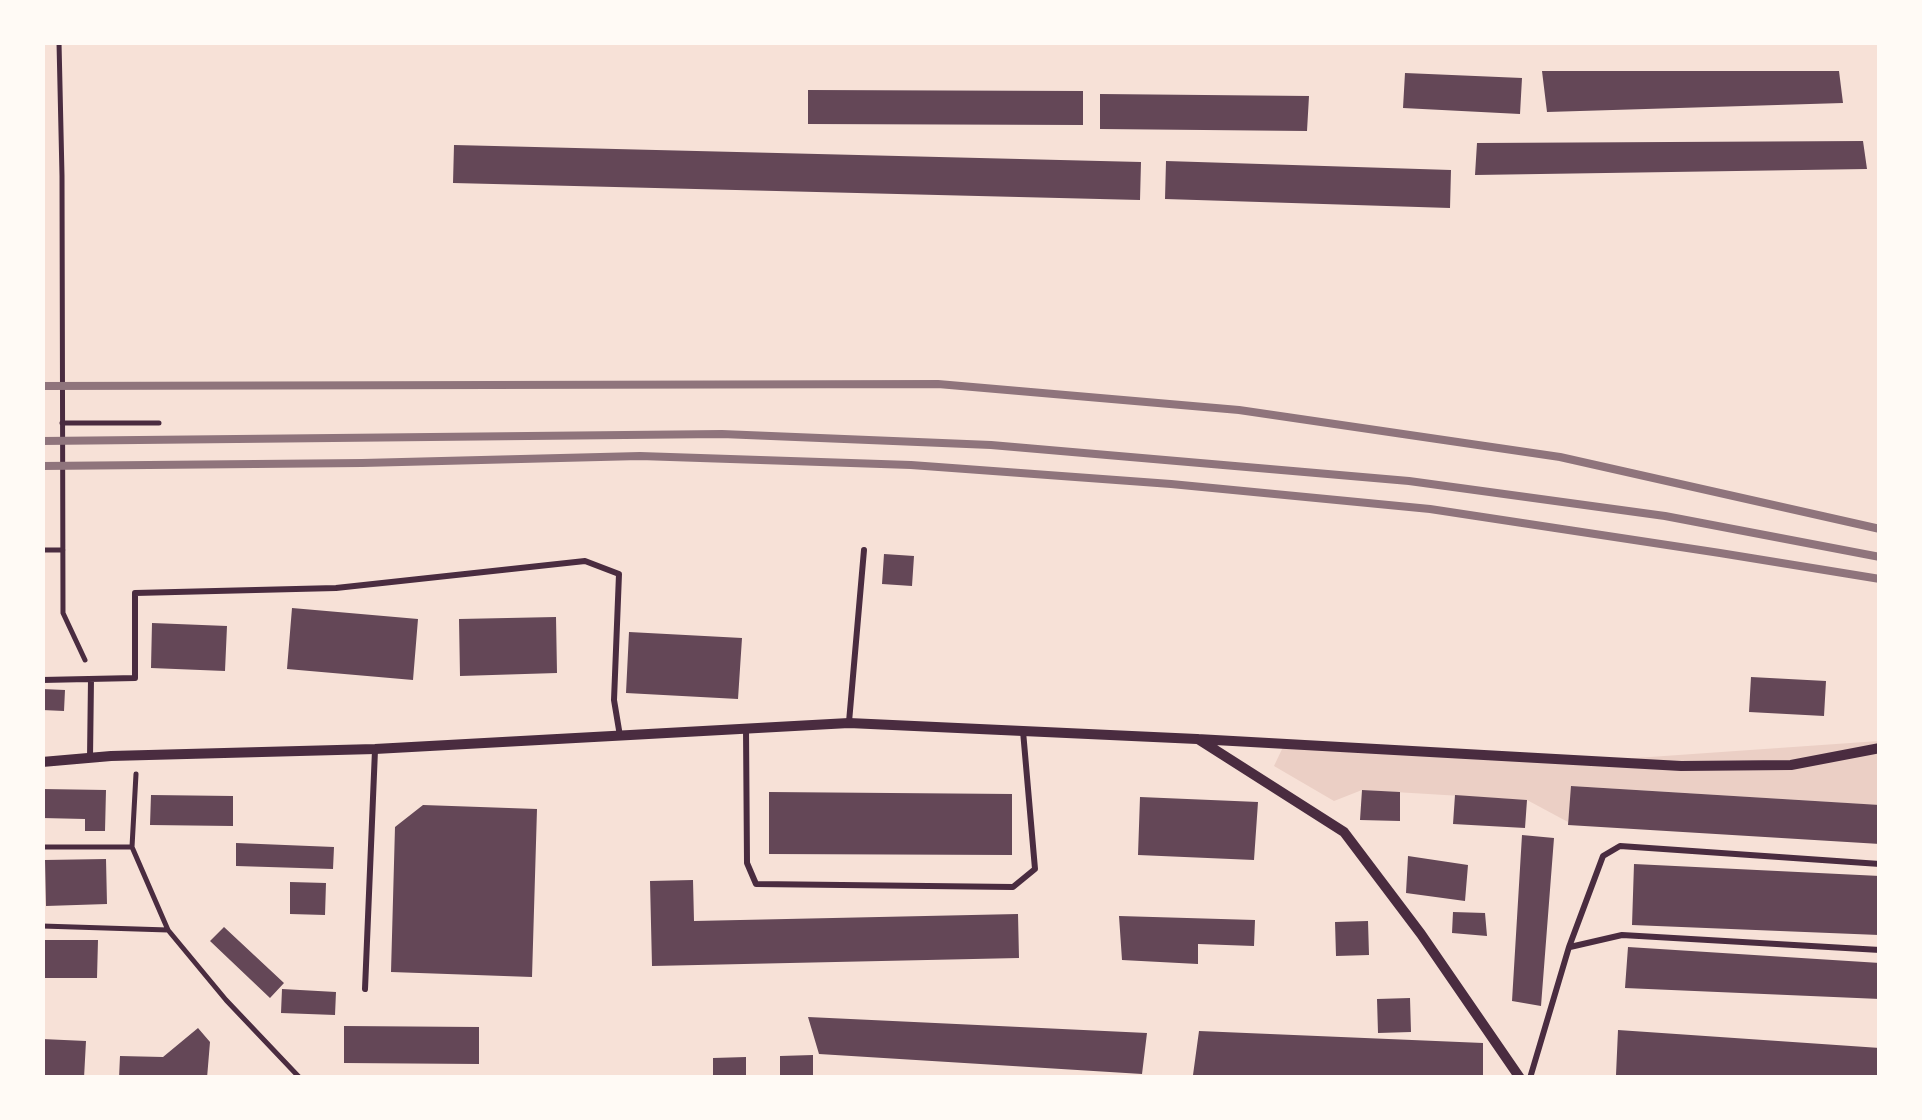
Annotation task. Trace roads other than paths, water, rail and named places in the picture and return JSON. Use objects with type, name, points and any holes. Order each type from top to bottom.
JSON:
[{"type":"street","points":[[42,762],[849,723],[1681,766],[1792,764],[1880,748]]},
{"type":"street","points":[[1197,739],[1344,832],[1421,934],[1520,1078]]},
{"type":"lane","points":[[849,723],[864,550]]},
{"type":"lane","points":[[42,680],[135,678],[135,592],[336,588],[584,561],[619,574],[614,700],[620,736]]},
{"type":"lane","points":[[89,679],[90,760]]},
{"type":"lane","points":[[746,729],[747,863],[756,884],[993,887],[1013,887],[1035,869],[1023,731]]},
{"type":"lane","points":[[365,988],[375,748]]},
{"type":"lane","points":[[1530,1078],[1568,947],[1603,856],[1620,846],[1880,864]]},
{"type":"lane","points":[[1568,947],[1622,936],[1880,950]]},
{"type":"railway","points":[[42,386],[938,384],[1239,410],[1560,457],[1880,529]]},
{"type":"railway","points":[[42,441],[722,434],[991,445],[1409,481],[1665,516],[1880,557]]},
{"type":"railway","points":[[42,466],[640,456],[911,465],[1171,484],[1430,509],[1880,579]]}]
